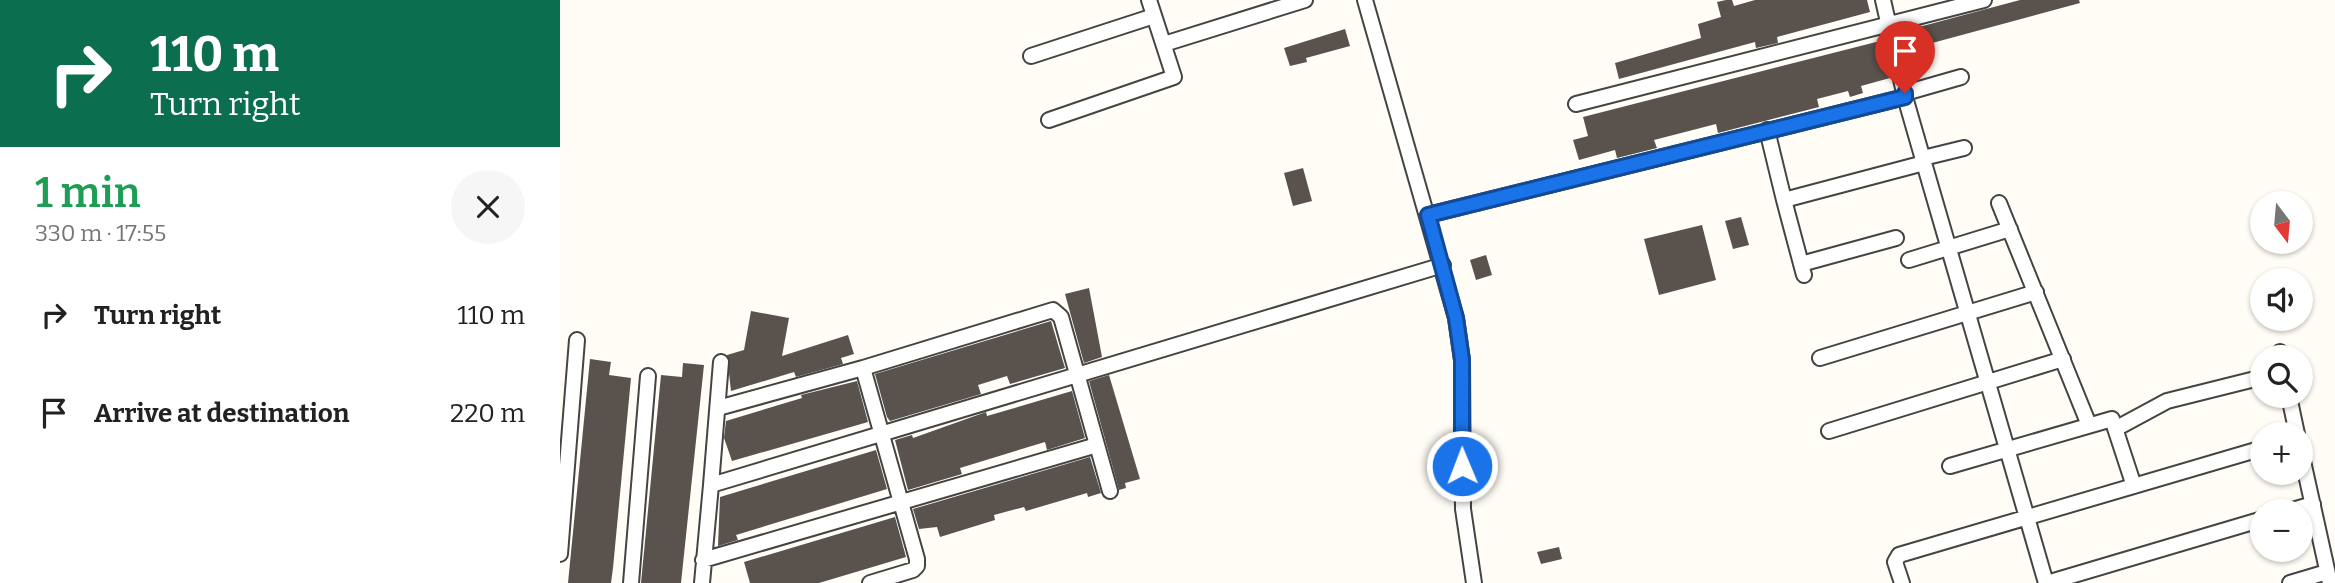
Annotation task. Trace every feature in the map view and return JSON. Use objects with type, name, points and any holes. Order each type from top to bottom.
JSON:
[{"type":"street","points":[[1049,120],[1171,79],[1174,74],[1149,0]]},
{"type":"street","points":[[1164,44],[1305,0]]},
{"type":"street","points":[[1365,0],[1443,265],[1462,360],[1463,509],[1474,583]]},
{"type":"street","points":[[1882,0],[1905,95],[2047,583],[2250,523]]},
{"type":"street","points":[[1576,104],[1984,0]]},
{"type":"street","points":[[1031,56],[1154,16]]},
{"type":"street","points":[[1428,215],[1905,95],[1961,77]]},
{"type":"street","points":[[1767,130],[1803,270],[1896,237]]},
{"type":"street","points":[[1784,200],[1964,148]]},
{"type":"street","points":[[1999,203],[2089,425]]},
{"type":"street","points":[[1909,260],[2010,229]]},
{"type":"street","points":[[711,485],[1443,265]]},
{"type":"street","points":[[1820,358],[2036,292]]},
{"type":"street","points":[[718,408],[863,368],[1053,310],[1061,317],[1110,491]]},
{"type":"street","points":[[560,554],[577,340]]},
{"type":"street","points":[[1829,431],[2063,359]]},
{"type":"street","points":[[702,583],[722,362]]},
{"type":"street","points":[[863,368],[902,502],[917,566],[870,583]]},
{"type":"street","points":[[631,583],[648,376]]},
{"type":"street","points":[[2117,428],[2167,401],[2250,380]]},
{"type":"street","points":[[1950,466],[2112,419],[2134,486]]},
{"type":"street","points":[[703,560],[1097,444]]},
{"type":"street","points":[[1902,583],[1895,562],[1899,555],[2250,452]]},
{"type":"street","points":[[2290,583],[2329,577],[2313,504]]},
{"type":"building","points":[[1732,0],[1734,6],[1755,0],[1867,0],[1870,12],[1777,37],[1778,43],[1756,48],[1755,42],[1619,79],[1615,63],[1701,38],[1698,24],[1721,17],[1717,2]]},
{"type":"building","points":[[2020,0],[2079,0],[2080,3],[1910,49],[1904,31]]},
{"type":"building","points":[[1345,29],[1350,46],[1306,58],[1307,62],[1290,66],[1284,48]]},
{"type":"building","points":[[1880,41],[1890,78],[1861,86],[1863,93],[1850,97],[1848,91],[1817,99],[1819,107],[1718,133],[1716,124],[1654,140],[1657,148],[1617,158],[1615,150],[1579,160],[1573,140],[1588,136],[1583,117]]},
{"type":"building","points":[[1303,168],[1312,201],[1293,206],[1284,173]]},
{"type":"building","points":[[1741,217],[1749,245],[1733,249],[1725,221]]},
{"type":"building","points":[[1702,225],[1716,280],[1659,295],[1644,239]]},
{"type":"building","points":[[1486,255],[1492,275],[1476,280],[1470,260]]},
{"type":"building","points":[[1089,288],[1102,357],[1084,363],[1065,294]]},
{"type":"building","points":[[751,311],[789,318],[782,356],[848,335],[854,354],[841,358],[843,364],[796,377],[794,372],[731,391],[727,355],[744,350]]},
{"type":"building","points":[[1051,321],[1065,368],[1010,384],[1007,376],[978,385],[981,394],[890,421],[887,417],[875,374]]},
{"type":"building","points":[[590,359],[611,362],[609,375],[631,378],[613,568],[611,583],[568,583]]},
{"type":"building","points":[[683,363],[704,365],[681,583],[641,583],[661,375],[682,377]]},
{"type":"building","points":[[1109,375],[1140,479],[1125,483],[1126,488],[1119,490],[1089,381]]},
{"type":"building","points":[[857,381],[868,422],[732,461],[724,438],[726,421],[802,398],[801,395]]},
{"type":"building","points":[[1072,391],[1085,438],[1047,450],[1045,442],[960,468],[962,474],[908,490],[895,440],[912,435],[913,438],[986,412],[987,416]]},
{"type":"building","points":[[876,450],[887,489],[736,535],[738,540],[718,546],[720,497]]},
{"type":"building","points":[[1090,457],[1101,493],[1088,497],[1087,493],[1026,511],[1024,507],[994,515],[995,520],[940,537],[937,527],[919,529],[913,509]]},
{"type":"building","points":[[895,517],[906,557],[819,583],[750,583],[744,562]]},
{"type":"building","points":[[1559,547],[1562,559],[1541,564],[1537,552]]},
{"type":"route","points":[[1462,466],[1462,360],[1456,318],[1428,215],[1905,97],[1905,93]]}]
